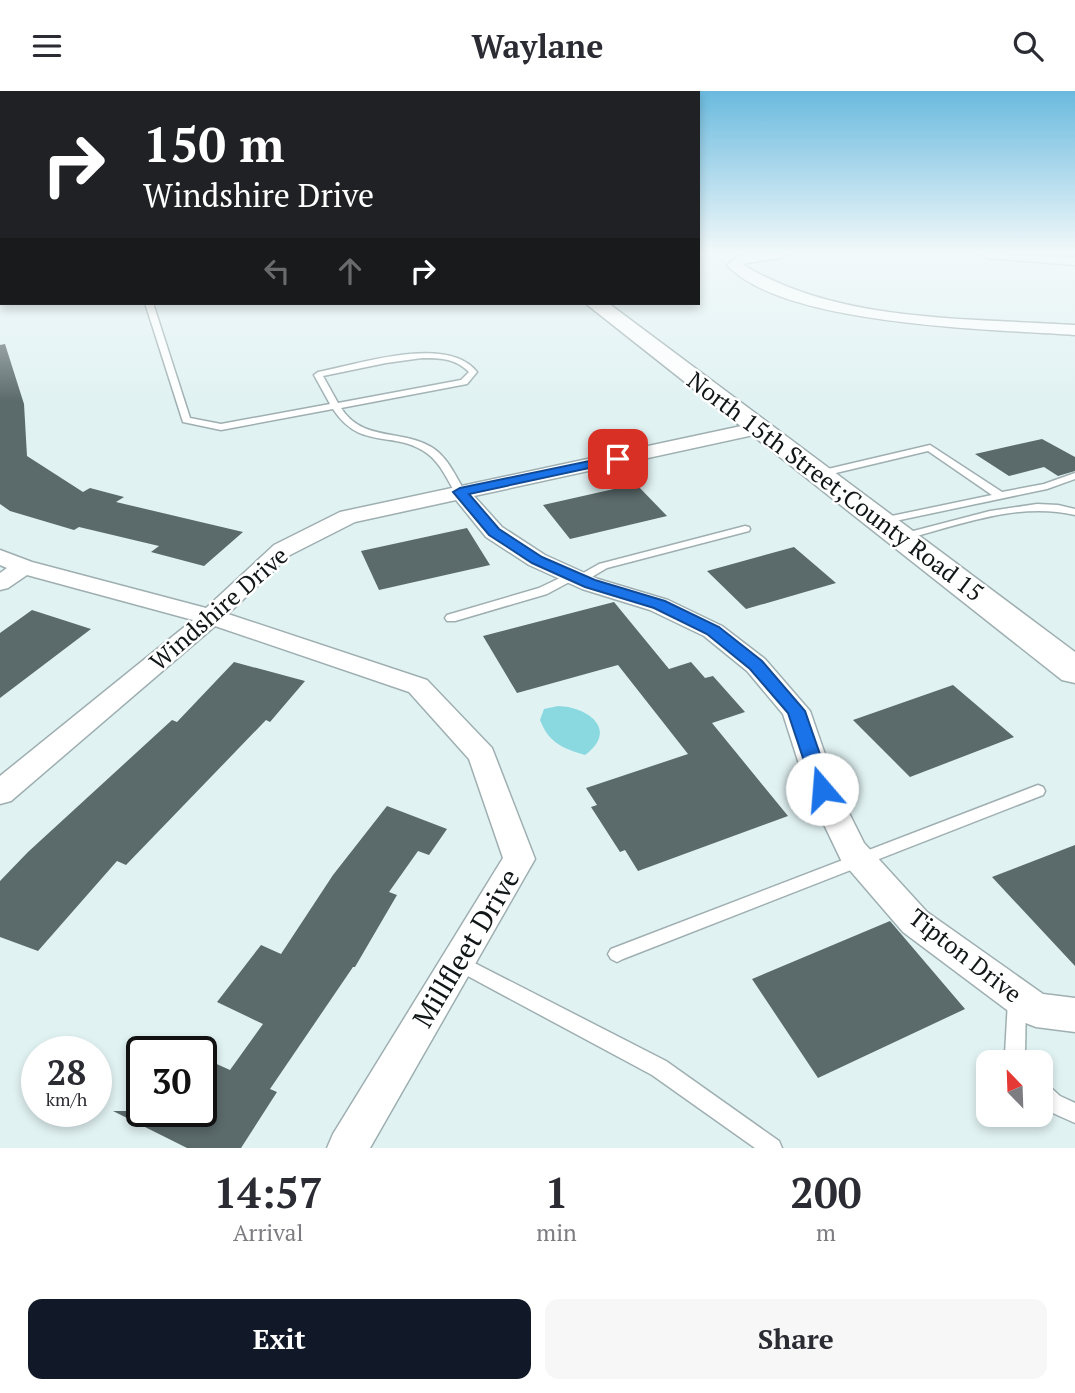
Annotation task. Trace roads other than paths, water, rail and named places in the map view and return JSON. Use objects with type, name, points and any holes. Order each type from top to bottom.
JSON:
[{"type":"street","points":[[825,303],[921,317],[1075,330]]},
{"type":"street","name":"North 15th Street;County Road 15","points":[[598,305],[1075,671]]},
{"type":"street","name":"Windshire Drive","points":[[0,793],[211,617],[282,550],[348,517],[760,428]]},
{"type":"street","name":"Tipton Drive","points":[[460,492],[494,532],[537,560],[576,577],[670,610],[713,631],[756,665],[796,711],[822,789],[852,851],[915,922],[1036,1010],[1075,1015]]},
{"type":"street","points":[[0,557],[24,567],[211,617]]},
{"type":"street","points":[[0,583],[24,567]]},
{"type":"street","name":"Millfleet Drive","points":[[211,617],[418,687],[482,755],[519,859],[347,1148]]},
{"type":"lane","points":[[150,305],[186,420],[221,427],[337,405],[464,382],[473,372],[465,362],[449,356],[426,355],[318,375],[337,405],[349,425],[365,433],[428,447],[442,460],[460,492]]},
{"type":"lane","points":[[820,474],[930,448],[999,495]]},
{"type":"lane","points":[[891,529],[999,495],[1047,486],[1075,476]]},
{"type":"lane","points":[[891,529],[1049,505],[1075,512]]},
{"type":"lane","points":[[450,618],[544,591],[603,566],[746,529]]},
{"type":"lane","points":[[617,954],[1038,791]]},
{"type":"lane","points":[[456,962],[659,1068],[772,1148]]},
{"type":"lane","points":[[1015,1050],[1017,997]]},
{"type":"lane","points":[[1054,1103],[1075,1113]]}]
